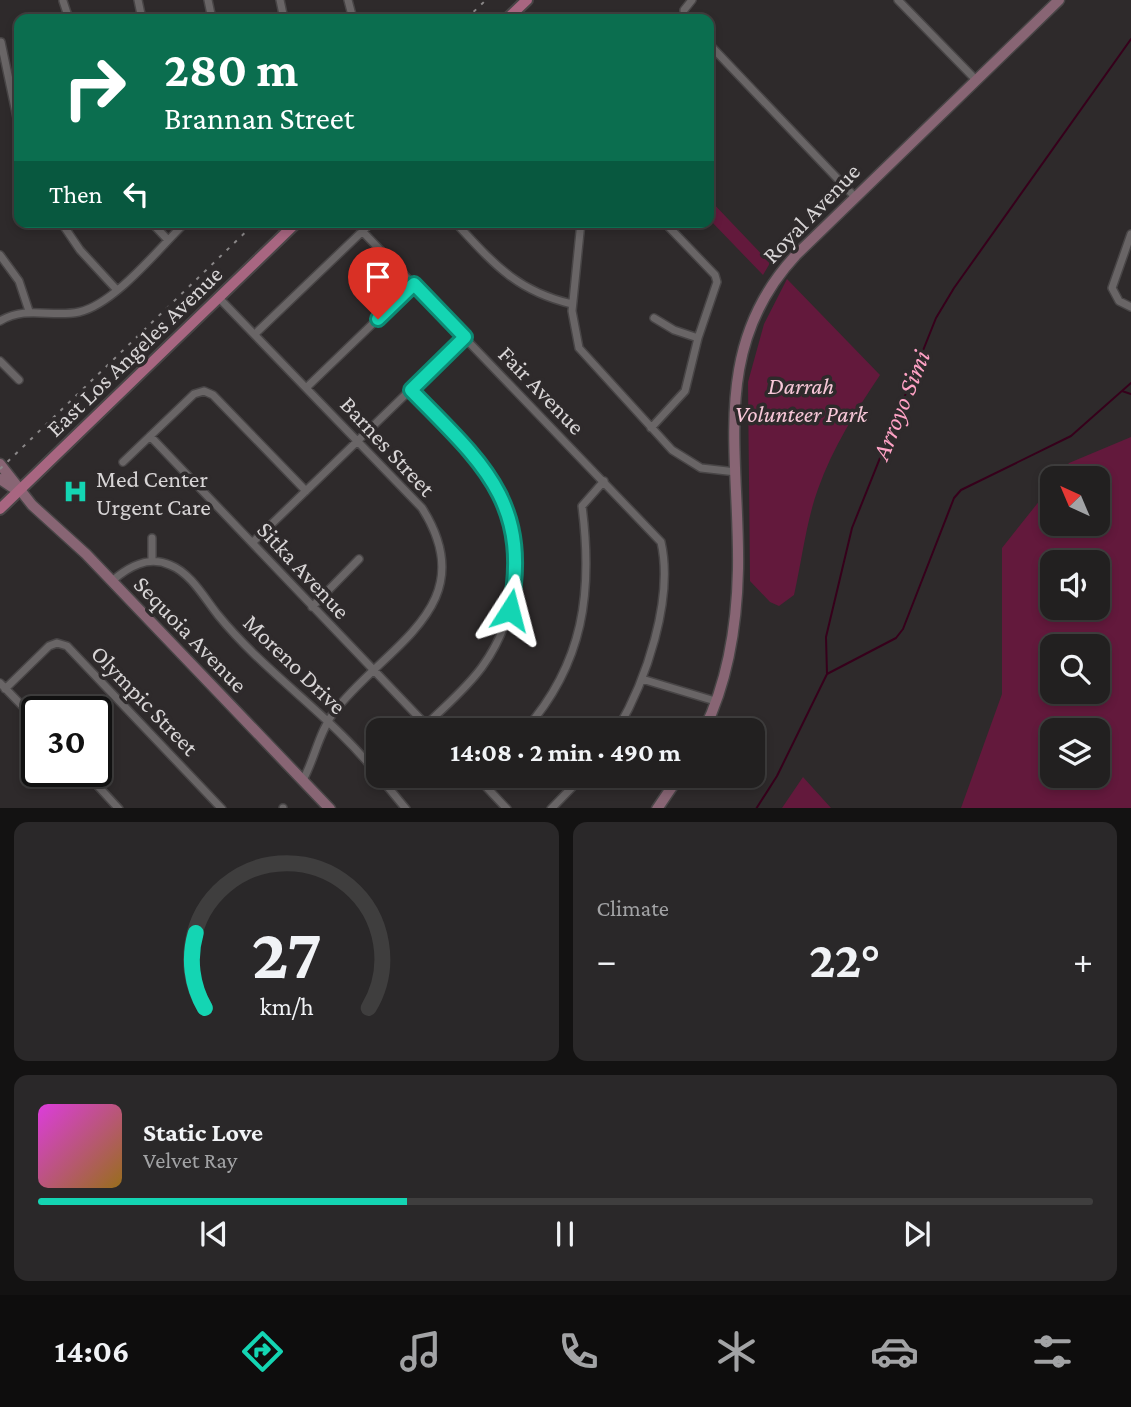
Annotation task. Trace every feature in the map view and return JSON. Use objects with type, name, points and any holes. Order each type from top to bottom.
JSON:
[{"type":"main road","points":[[512,14],[527,0]]},
{"type":"main road","name":"Royal Avenue","points":[[709,718],[729,650],[736,600],[735,382],[741,349],[755,314],[785,266],[1059,0]]},
{"type":"main road","name":"East Los Angeles Avenue","points":[[0,509],[291,228]]},
{"type":"main road","name":"Sequoia Avenue","points":[[0,464],[19,491],[112,581],[330,808]]},
{"type":"main road","name":"Sequoia Avenue","points":[[0,479],[19,491]]},
{"type":"main road","points":[[657,808],[671,788]]},
{"type":"street","points":[[898,0],[976,80]]},
{"type":"street","points":[[1,42],[14,103]]},
{"type":"street","points":[[714,49],[855,197]]},
{"type":"street","points":[[65,228],[80,250],[116,289]]},
{"type":"street","points":[[156,228],[167,240]]},
{"type":"street","points":[[0,321],[29,310],[81,311],[101,303],[180,228]]},
{"type":"street","points":[[255,334],[365,228]]},
{"type":"street","points":[[461,228],[510,278],[536,293],[572,304]]},
{"type":"street","points":[[580,228],[572,304],[572,324],[579,348],[651,428],[692,464],[707,469],[736,472]]},
{"type":"street","points":[[651,428],[676,405],[685,391],[698,338],[717,287],[715,275],[670,228]]},
{"type":"street","name":"Fair Avenue","points":[[362,231],[658,537],[662,547],[659,614],[642,679]]},
{"type":"street","points":[[1131,234],[1131,243],[1112,288],[1119,301],[1131,307]]},
{"type":"street","points":[[0,256],[19,281],[29,310]]},
{"type":"street","points":[[306,388],[414,284]]},
{"type":"street","name":"Barnes Street","points":[[219,298],[422,508],[436,536],[441,558],[440,581],[431,611],[412,635],[328,720],[303,780]]},
{"type":"street","points":[[654,317],[674,331],[698,338]]},
{"type":"street","points":[[253,542],[465,337]]},
{"type":"street","points":[[0,361],[19,380]]},
{"type":"street","points":[[411,390],[489,474],[507,509],[515,548],[512,600],[493,650],[467,685],[437,718]]},
{"type":"street","points":[[123,462],[194,394],[209,393],[306,491]]},
{"type":"street","name":"Sitka Avenue","points":[[150,436],[420,718]]},
{"type":"street","points":[[534,718],[553,693],[575,646],[584,609],[588,573],[582,506],[604,481]]},
{"type":"street","points":[[112,581],[132,567],[152,561],[152,538]]},
{"type":"street","points":[[312,607],[359,559]]},
{"type":"street","name":"Moreno Drive","points":[[152,561],[172,565],[186,575],[248,651],[328,720],[366,762]]},
{"type":"street","name":"Olympic Street","points":[[3,686],[49,646],[57,643],[67,646],[222,808]]},
{"type":"street","points":[[623,718],[642,679],[715,701]]},
{"type":"street","points":[[3,686],[21,705]]},
{"type":"street","points":[[99,787],[119,808]]},
{"type":"street","name":"Moreno Drive","points":[[389,788],[406,808]]},
{"type":"street","points":[[488,788],[507,808]]},
{"type":"street","points":[[551,808],[571,788]]},
{"type":"green space","points":[[714,204],[770,263],[763,275],[714,224]]},
{"type":"green space","name":"Darrah Volunteer Park","points":[[787,279],[880,375],[846,430],[824,474],[810,515],[794,595],[779,606],[770,602],[750,581],[748,382],[764,324]]},
{"type":"green space","points":[[1131,437],[1131,808],[961,808],[1002,694],[1002,548],[1040,500],[1040,536],[1110,536],[1110,466],[1067,466]]},
{"type":"green space","points":[[803,777],[831,808],[782,808]]},
{"type":"waterway","name":"Arroyo Simi","points":[[757,808],[777,776],[827,674],[826,637],[852,528],[936,318],[954,288],[1131,39]]},
{"type":"waterway","points":[[827,674],[896,638],[903,629],[954,498],[961,490],[1071,436],[1131,383]]},
{"type":"waterway","points":[[1122,391],[1131,394]]},
{"type":"railway","points":[[471,14],[486,0]]},
{"type":"railway","points":[[0,469],[250,228]]},
{"type":"place","name":"Med Center Urgent Care","points":[[76,492]]},
{"type":"route","points":[[378,319],[414,284],[465,337],[411,390],[478,458],[499,491],[507,509],[515,548],[516,567],[510,610]]}]
